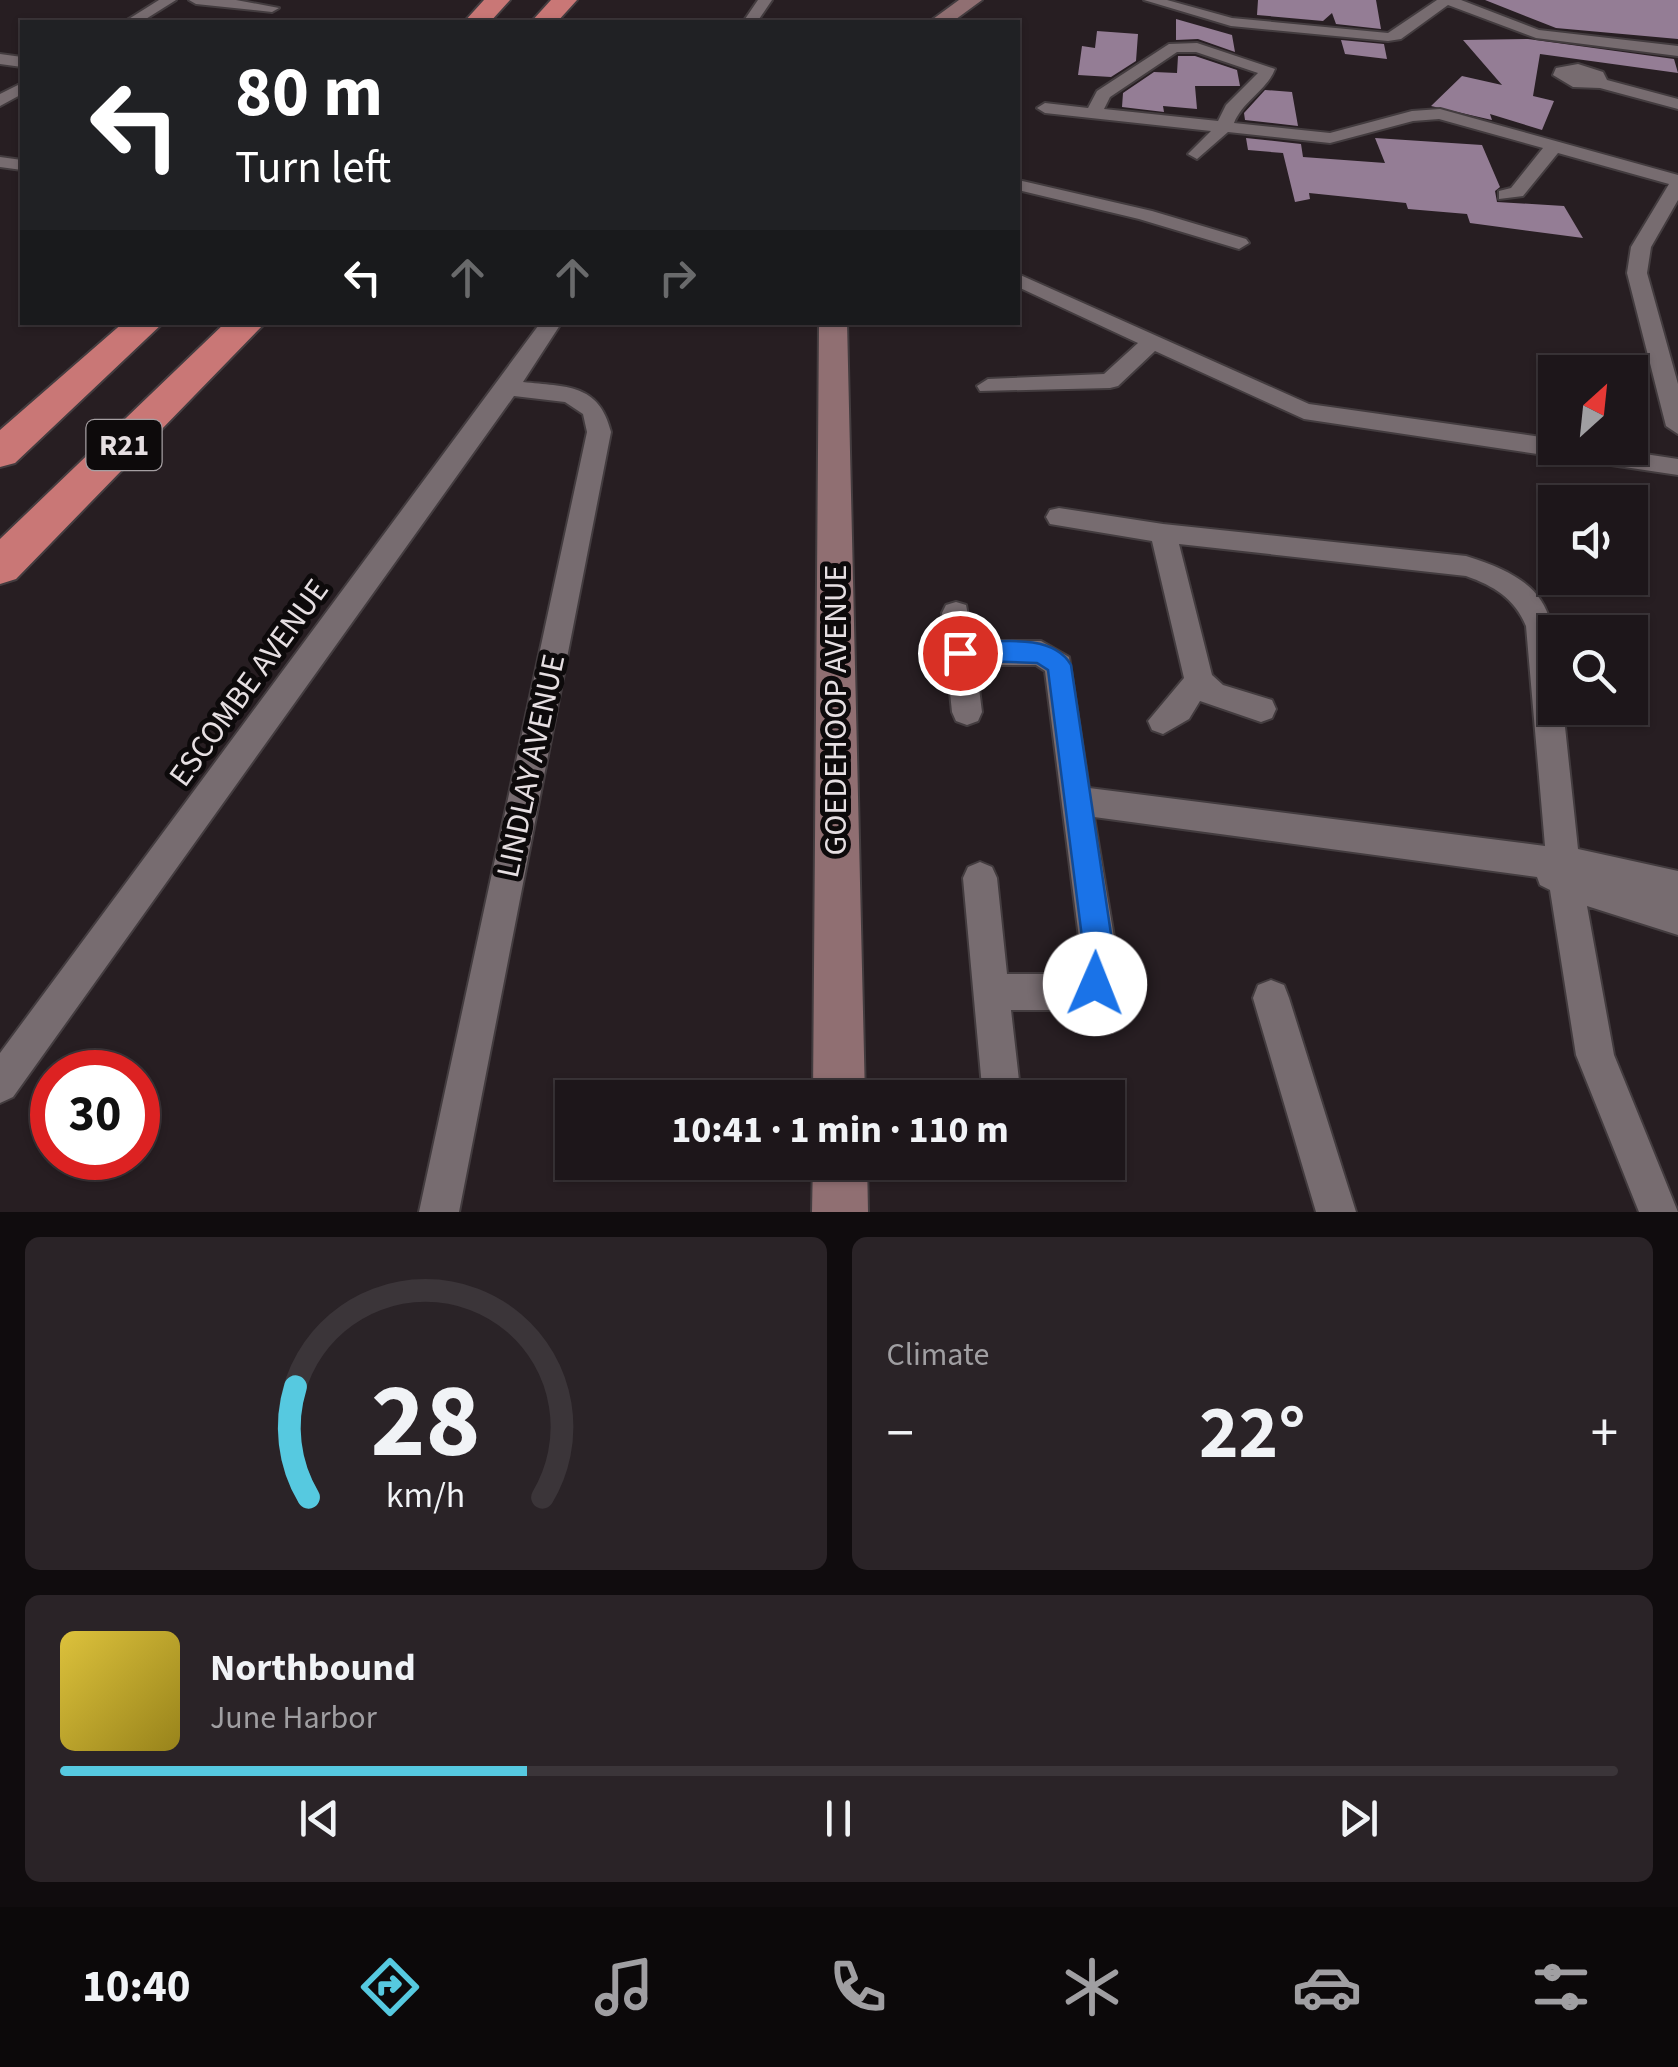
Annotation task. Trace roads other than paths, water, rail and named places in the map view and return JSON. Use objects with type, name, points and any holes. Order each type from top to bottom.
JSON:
[{"type":"highway","points":[[478,20],[498,0]]},
{"type":"highway","points":[[545,20],[565,0]]},
{"type":"highway","name":"R21","points":[[0,454],[143,325]]},
{"type":"highway","name":"R21","points":[[0,568],[245,325]]},
{"type":"main road","points":[[942,20],[972,0]]},
{"type":"main road","name":"GOEDEHOOP AVENUE","points":[[833,325],[839,1080]]},
{"type":"main road","points":[[840,1180],[840,1212]]},
{"type":"street","points":[[135,20],[170,0]]},
{"type":"street","points":[[196,0],[272,8]]},
{"type":"street","points":[[1151,0],[1231,22],[1388,37],[1396,36],[1447,0],[1536,34],[1678,50]]},
{"type":"street","points":[[1536,34],[1569,69],[1560,73],[1567,80],[1586,85],[1600,83],[1678,104]]},
{"type":"street","points":[[1094,112],[1103,94],[1174,46],[1186,46],[1266,70],[1232,108],[1223,128],[1197,154]]},
{"type":"street","points":[[1045,108],[1345,137],[1429,113],[1451,115],[1678,182],[1664,218],[1641,247],[1636,273],[1678,426]]},
{"type":"street","points":[[1506,196],[1517,192],[1555,145]]},
{"type":"street","points":[[1020,185],[1145,215],[1238,243]]},
{"type":"street","points":[[1664,218],[1678,234]]},
{"type":"street","points":[[1020,281],[1304,411],[1538,445]]},
{"type":"street","name":"ESCOMBE AVENUE","points":[[0,1084],[550,325]]},
{"type":"street","points":[[988,386],[1110,381],[1152,342]]},
{"type":"street","name":"LINDLAY AVENUE","points":[[439,1212],[599,432],[594,410],[572,395],[508,388]]},
{"type":"street","points":[[1648,462],[1678,467]]},
{"type":"street","points":[[1059,517],[1163,533],[1466,566],[1498,576],[1525,593],[1540,626],[1583,1003],[1595,1055],[1659,1212]]},
{"type":"street","points":[[1163,533],[1199,680],[1213,695],[1262,709]]},
{"type":"street","points":[[956,614],[967,712]]},
{"type":"street","points":[[960,653],[1041,653],[1059,665],[1100,961],[1095,984],[1074,992],[990,992]]},
{"type":"street","points":[[1163,721],[1178,710],[1199,680]]},
{"type":"street","points":[[1075,800],[1526,862],[1678,887]]},
{"type":"street","points":[[1565,871],[1612,900],[1678,918]]},
{"type":"street","points":[[980,878],[1000,1080]]},
{"type":"street","points":[[1271,998],[1336,1212]]}]
